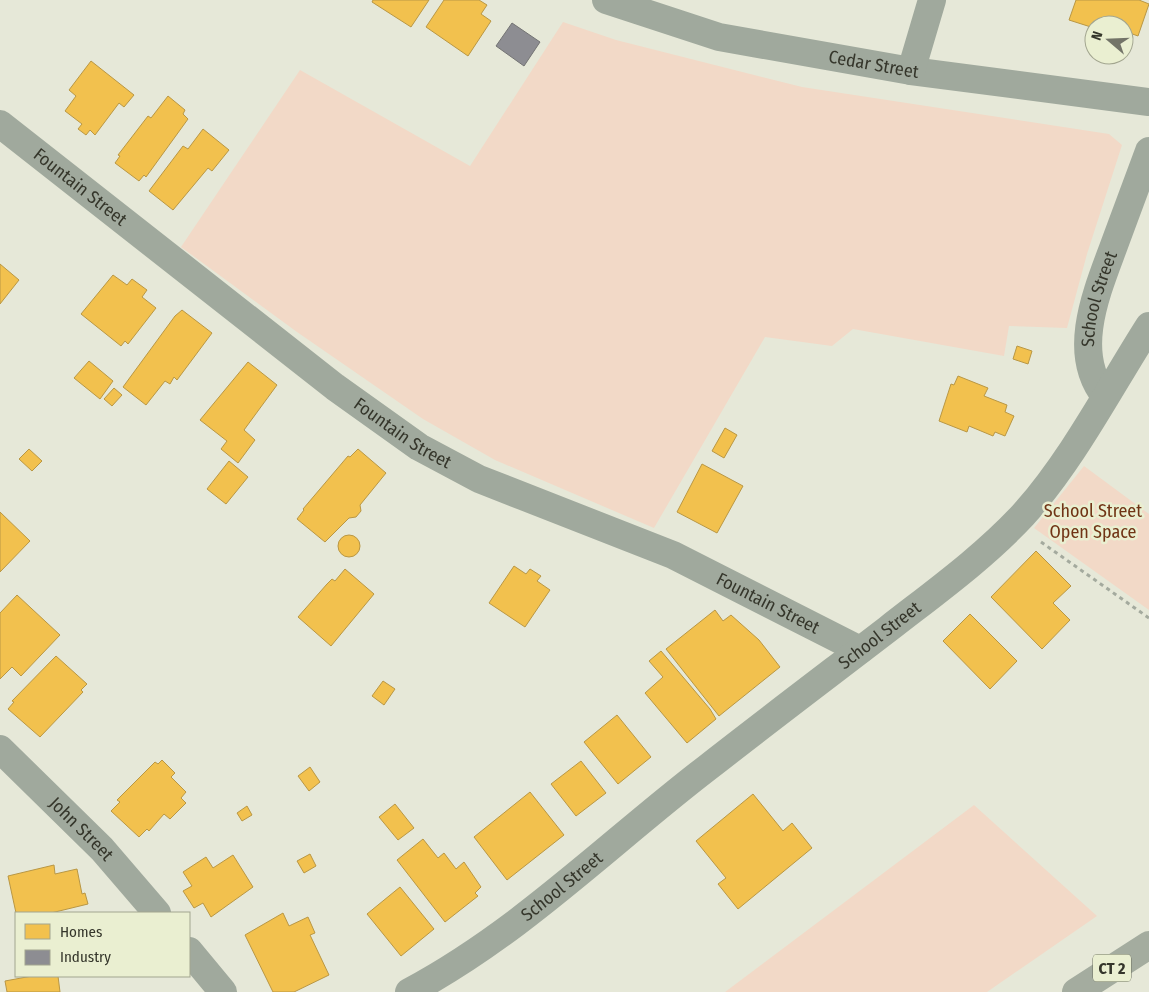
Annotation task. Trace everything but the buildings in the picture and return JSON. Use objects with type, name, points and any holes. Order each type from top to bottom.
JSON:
[{"type":"highway","name":"CT 2","points":[[1076,992],[1149,945]]},
{"type":"street","name":"Cedar Street","points":[[606,0],[719,36],[911,71],[1149,102]]},
{"type":"street","points":[[911,71],[932,0]]},
{"type":"street","name":"Fountain Street","points":[[0,124],[335,387],[418,447],[494,486],[673,555],[860,650]]},
{"type":"street","name":"School Street","points":[[409,992],[448,971],[522,919],[666,800],[933,594],[1014,523],[1038,496],[1062,465],[1105,396],[1092,375],[1088,330],[1096,296],[1149,150]]},
{"type":"street","points":[[1105,396],[1149,326]]},
{"type":"street","name":"John Street","points":[[0,749],[102,849],[156,912]]},
{"type":"street","points":[[190,952],[223,992]]},
{"type":"path","points":[[1014,523],[1149,618]]},
{"type":"green space","points":[[563,22],[616,40],[802,87],[1109,134],[1122,145],[1087,254],[1067,328],[1009,326],[1004,356],[853,329],[832,346],[765,337],[654,528],[495,460],[423,419],[297,332],[181,247],[300,70],[470,166]]},
{"type":"green space","name":"School Street Open Space","points":[[1084,466],[1149,514],[1149,610],[1034,528]]},
{"type":"green space","points":[[974,805],[1097,916],[987,992],[725,992]]}]
